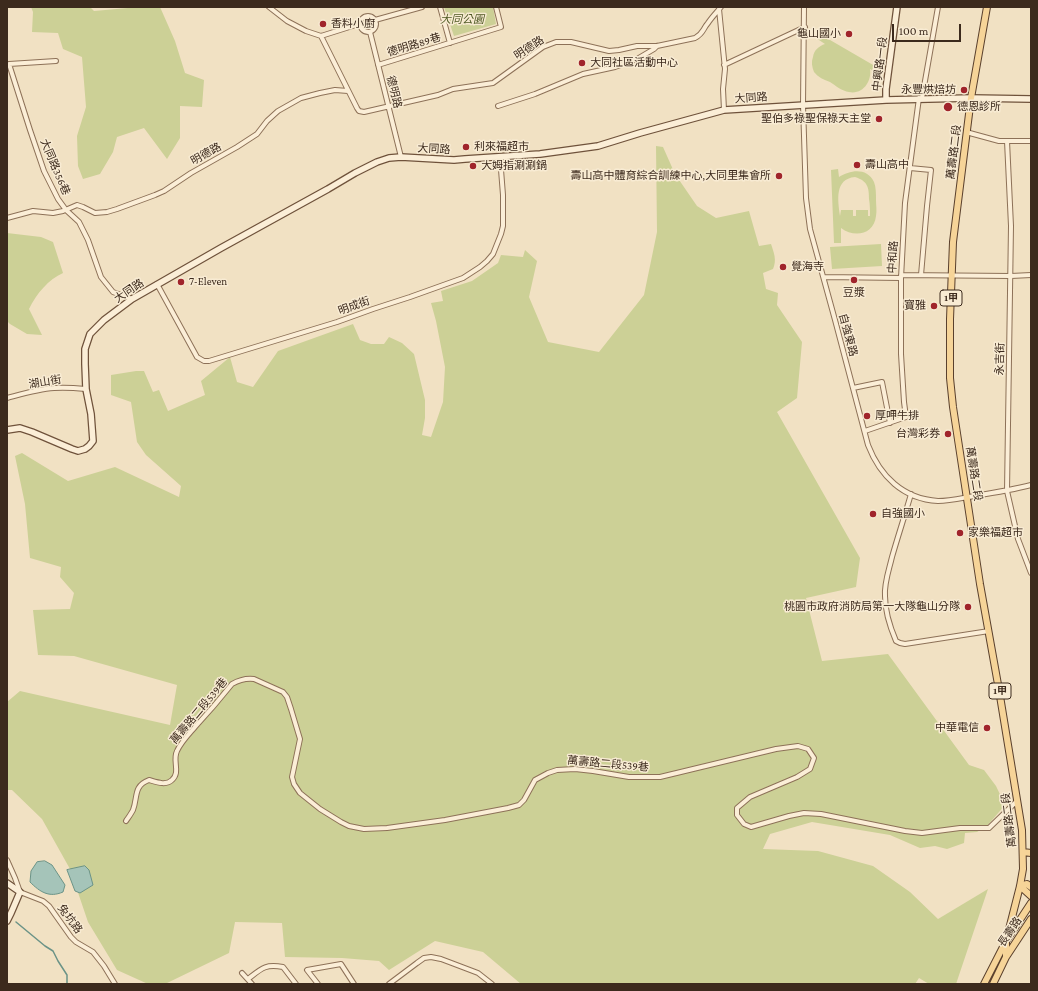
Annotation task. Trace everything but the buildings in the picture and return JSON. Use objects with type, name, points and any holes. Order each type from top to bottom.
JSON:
[{"type":"main road","name":"萬壽路二段","points":[[987,7],[966,132],[953,242],[950,319],[951,385],[953,407],[968,497],[980,584],[1000,690],[1021,826],[1023,852],[1023,869],[1006,941],[1006,957],[993,984]]},
{"type":"main road","points":[[1023,852],[1031,854]]},
{"type":"main road","points":[[1020,886],[1027,884],[1031,886]]},
{"type":"main road","points":[[1020,886],[1031,896]]},
{"type":"main road","name":"長壽路","points":[[1006,941],[1031,903]]},
{"type":"main road","name":"長壽路","points":[[1006,957],[1031,919]]},
{"type":"main road","name":"萬壽路二段","points":[[984,984],[1006,941]]},
{"type":"street","points":[[270,7],[287,22],[321,36],[359,24],[361,19],[365,16],[371,16],[375,20],[375,27],[370,32],[362,30],[359,24]]},
{"type":"street","points":[[375,20],[422,7]]},
{"type":"street","points":[[440,7],[450,43]]},
{"type":"street","name":"德明路89巷","points":[[378,65],[501,27],[496,7]]},
{"type":"street","name":"自強東路","points":[[804,7],[805,27],[803,105],[806,198],[810,229],[872,456],[884,474],[900,488],[911,494],[936,501],[954,500],[1030,486]]},
{"type":"street","name":"中興路一段","points":[[886,100],[886,89],[897,7]]},
{"type":"street","name":"中和路","points":[[890,423],[906,417],[901,354],[901,276],[905,203],[920,98],[938,7]]},
{"type":"street","points":[[720,8],[724,65],[724,110]]},
{"type":"street","name":"明德路","points":[[321,36],[357,108],[364,112],[438,95],[452,89],[493,83],[543,47],[556,42],[571,42],[609,51],[637,46],[657,46],[695,38],[700,36],[705,26],[720,8]]},
{"type":"street","points":[[724,65],[805,27]]},
{"type":"street","name":"德明路","points":[[370,32],[402,157]]},
{"type":"street","points":[[498,106],[535,94],[583,74],[615,67],[637,59],[657,46]]},
{"type":"street","name":"大同路356巷","points":[[56,61],[9,64],[44,171],[58,199],[66,210],[79,222],[88,240],[101,277],[114,292],[132,299]]},
{"type":"street","name":"明德路","points":[[7,218],[33,211],[53,213],[66,210],[77,205],[95,213],[107,212],[155,195],[164,191],[211,161],[237,148],[257,134],[278,111],[301,98],[335,90],[348,91]]},
{"type":"street","name":"大同路","points":[[7,430],[20,428],[72,450],[78,451],[85,449],[92,441],[91,414],[86,389],[85,349],[90,334],[104,320],[132,299],[157,284],[355,173],[389,158],[402,157],[454,160],[540,154],[598,146],[724,110],[920,98],[1031,99]]},
{"type":"street","points":[[966,132],[999,140],[1030,141]]},
{"type":"street","name":"永吉街","points":[[1007,141],[1011,226],[1007,491],[1018,539],[1031,573]]},
{"type":"street","name":"明成街","points":[[157,284],[197,357],[204,361],[209,361],[337,322],[463,278],[487,261],[493,254],[501,234],[503,226],[503,213],[500,157]]},
{"type":"street","points":[[910,168],[931,170],[921,275]]},
{"type":"street","points":[[824,277],[1031,275]]},
{"type":"street","points":[[853,388],[882,382],[890,423],[865,431]]},
{"type":"street","name":"湖山街","points":[[7,398],[34,391],[54,388],[70,387],[86,389]]},
{"type":"street","points":[[911,494],[895,545],[886,583],[886,608],[896,641],[904,644],[989,631]]},
{"type":"street","name":"萬壽路二段539巷","points":[[126,821],[133,810],[137,791],[141,784],[149,780],[160,783],[168,783],[172,781],[177,770],[175,765],[175,755],[181,744],[232,684],[249,678],[283,692],[287,697],[300,739],[292,777],[294,784],[300,792],[320,809],[340,822],[349,826],[364,829],[387,828],[445,820],[519,805],[524,800],[536,780],[557,770],[575,769],[628,777],[660,777],[776,749],[798,746],[808,749],[814,758],[810,769],[797,777],[750,797],[737,808],[737,815],[744,824],[751,827],[804,813],[821,814],[922,833],[960,828],[988,828],[1017,801]]},
{"type":"street","points":[[7,860],[20,892],[8,918]]},
{"type":"street","points":[[7,883],[20,892]]},
{"type":"street","name":"兔坑路","points":[[20,892],[43,901],[49,906],[71,937],[76,942],[93,952],[116,984]]},
{"type":"street","points":[[390,984],[416,963],[424,958],[431,957],[441,959],[478,973],[492,984]]},
{"type":"street","points":[[318,984],[307,970],[340,964],[354,984]]},
{"type":"street","points":[[248,979],[264,967],[272,965],[283,967],[296,984]]},
{"type":"street","points":[[242,973],[252,984]]},
{"type":"green space","points":[[31,7],[90,7],[94,11],[139,7],[160,7],[175,41],[185,73],[204,80],[202,107],[180,106],[180,138],[167,159],[144,128],[117,137],[113,152],[100,174],[83,179],[78,166],[77,136],[86,107],[82,57],[63,49],[58,33],[32,32],[33,12]]},
{"type":"green space","name":"大同公園","points":[[444,7],[493,7],[496,24],[454,36]]},
{"type":"green space","points":[[818,33],[880,69],[877,73],[870,69],[870,78],[866,86],[854,92],[844,91],[821,78],[814,72],[812,64],[812,59],[816,50],[825,44],[816,38]]},
{"type":"green space","points":[[656,146],[663,147],[675,174],[697,206],[716,218],[749,211],[759,246],[771,244],[773,250],[775,260],[773,269],[763,273],[766,289],[778,293],[777,305],[802,342],[797,398],[777,412],[860,558],[856,587],[806,598],[822,661],[888,654],[969,765],[984,770],[996,786],[1005,805],[987,826],[977,832],[965,833],[964,843],[947,849],[935,846],[920,848],[890,835],[812,822],[770,834],[763,849],[818,851],[873,866],[910,892],[938,919],[988,889],[956,984],[929,984],[919,978],[915,984],[521,984],[483,952],[435,941],[389,970],[379,961],[342,958],[285,957],[282,923],[235,922],[229,953],[165,984],[148,984],[117,970],[88,922],[70,869],[42,819],[12,790],[7,790],[7,702],[20,691],[170,725],[177,685],[74,656],[38,655],[33,610],[70,609],[74,593],[60,577],[61,567],[30,558],[25,504],[15,456],[22,453],[68,481],[115,467],[179,497],[181,486],[146,455],[137,442],[131,402],[111,395],[111,375],[144,371],[153,392],[159,390],[168,411],[205,395],[201,381],[230,357],[237,382],[253,387],[278,351],[353,324],[360,340],[371,344],[384,344],[389,337],[402,343],[414,354],[425,400],[425,418],[422,435],[431,437],[443,402],[445,367],[431,303],[443,301],[441,291],[472,281],[498,263],[501,255],[523,257],[525,250],[537,261],[529,297],[548,342],[599,352],[644,295],[657,232]]},
{"type":"green space","points":[[838,169],[839,177],[848,173],[858,171],[863,172],[871,177],[876,188],[876,214],[872,227],[863,233],[857,234],[841,228],[841,243],[834,243],[831,170]],"holes":[[[855,177],[867,185],[869,191],[870,216],[868,216],[868,210],[856,210],[856,216],[853,216],[853,210],[841,210],[840,216],[838,198],[840,186],[848,179]]]},
{"type":"green space","points":[[7,233],[41,237],[53,242],[63,273],[43,288],[29,309],[42,335],[27,334],[7,321]]},
{"type":"green space","points":[[881,244],[882,266],[832,269],[830,247]]},
{"type":"water","points":[[45,861],[52,865],[65,885],[63,892],[58,894],[45,893],[37,889],[30,882],[31,871],[37,862]]},
{"type":"water","points":[[85,866],[89,870],[93,885],[80,893],[75,891],[67,870]]},
{"type":"waterway","points":[[16,922],[53,951],[67,975],[67,984]]},
{"type":"place","name":"香料小廚","points":[[323,24]]},
{"type":"place","name":"龜山國小","points":[[849,34]]},
{"type":"place","name":"大同社區活動中心","points":[[582,63]]},
{"type":"place","name":"永豐烘焙坊","points":[[964,90]]},
{"type":"place","name":"德恩診所","points":[[948,107]]},
{"type":"place","name":"聖伯多祿聖保祿天主堂","points":[[879,119]]},
{"type":"place","name":"利來福超市","points":[[466,147]]},
{"type":"place","name":"壽山高中","points":[[857,165]]},
{"type":"place","name":"大姆指涮涮鍋","points":[[473,166]]},
{"type":"place","name":"壽山高中體育綜合訓練中心,大同里集會所","points":[[779,176]]},
{"type":"place","name":"覺海寺","points":[[783,267]]},
{"type":"place","name":"豆漿","points":[[854,280]]},
{"type":"place","name":"7-Eleven","points":[[181,282]]},
{"type":"place","name":"寶雅","points":[[934,306]]},
{"type":"place","name":"厚呷牛排","points":[[867,416]]},
{"type":"place","name":"台灣彩券","points":[[948,434]]},
{"type":"place","name":"自強國小","points":[[873,514]]},
{"type":"place","name":"家樂福超市","points":[[960,533]]},
{"type":"place","name":"桃園市政府消防局第一大隊龜山分隊","points":[[968,607]]},
{"type":"place","name":"中華電信","points":[[987,728]]}]
